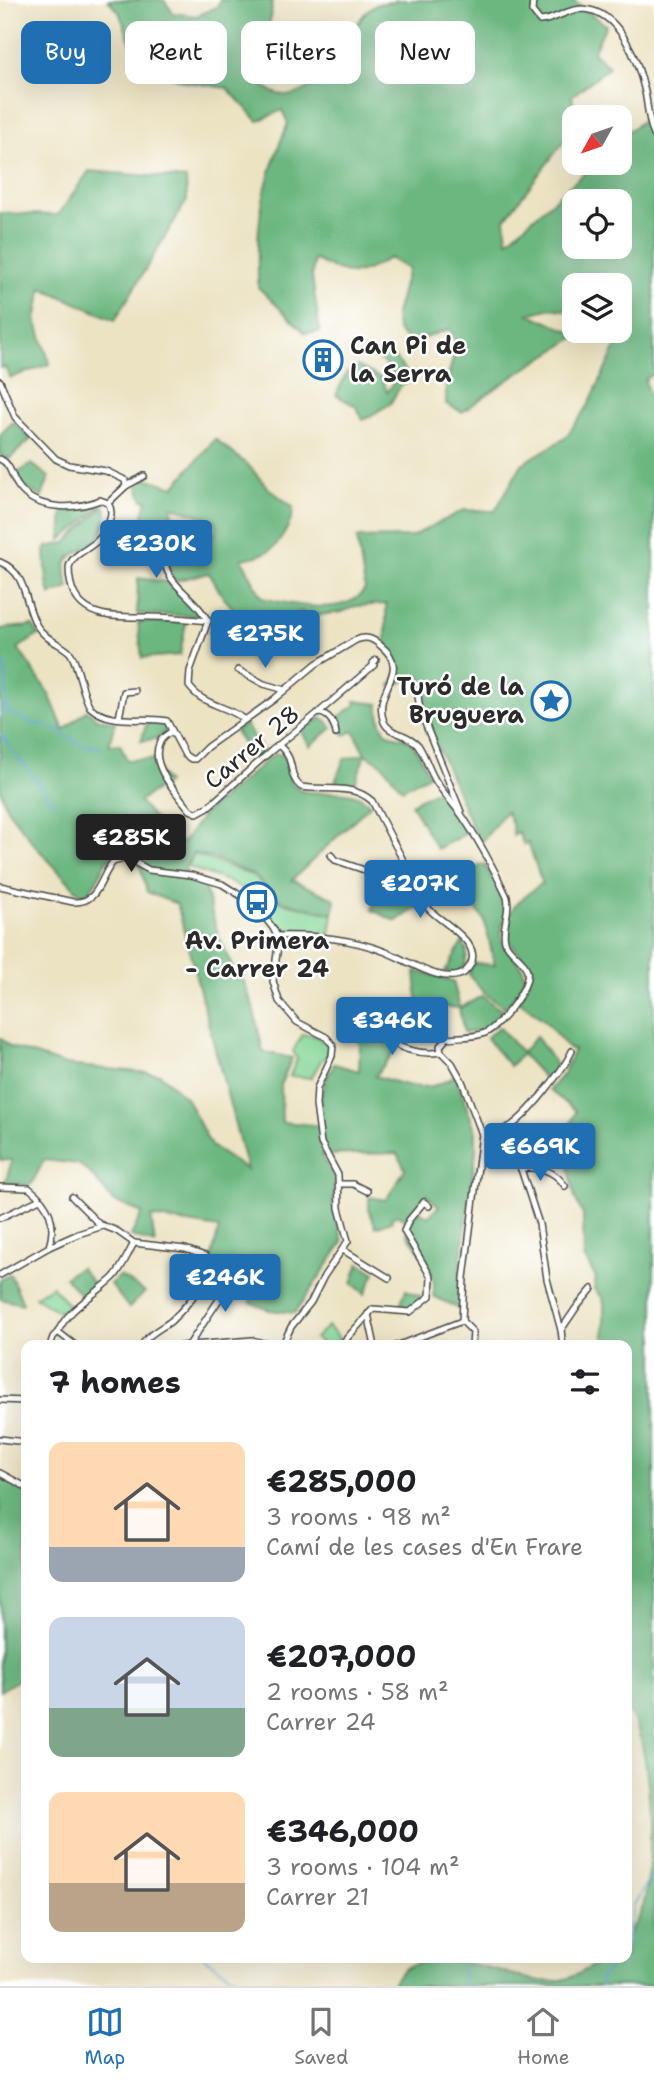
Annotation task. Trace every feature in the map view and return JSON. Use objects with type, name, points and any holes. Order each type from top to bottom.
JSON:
[{"type":"street","points":[[533,0],[532,11],[540,21],[569,11],[586,9],[600,14],[614,25],[632,53],[640,72],[654,135]]},
{"type":"street","points":[[0,381],[15,417],[56,459],[69,465],[117,475],[125,480],[126,486]]},
{"type":"street","points":[[0,458],[6,463],[19,488],[34,499],[65,508],[100,500],[108,503],[111,508],[102,537],[70,562],[70,582],[88,609],[107,617],[208,621]]},
{"type":"street","points":[[108,503],[126,486],[144,476]]},
{"type":"street","points":[[173,532],[169,535],[166,546],[167,574],[208,621]]},
{"type":"street","points":[[0,562],[9,566],[21,580],[33,617],[42,633],[49,641],[70,654],[90,707],[105,716],[164,720],[169,723],[187,758],[195,759],[316,664],[350,642],[362,637],[376,642],[386,651],[395,666],[382,697],[384,722],[388,729],[407,735],[417,744],[436,781],[464,818]]},
{"type":"street","points":[[208,621],[190,671],[189,686],[203,701],[237,713],[244,719]]},
{"type":"street","points":[[318,713],[374,665],[376,660]]},
{"type":"street","points":[[238,670],[264,684],[285,690]]},
{"type":"street","points":[[420,688],[418,699],[422,716],[464,818],[507,897],[509,906],[504,927],[505,939],[508,947],[524,963],[528,978],[519,996],[493,1028],[480,1035],[447,1038],[441,1044],[441,1052],[455,1067],[482,1134],[464,1278],[462,1321],[473,1332],[472,1340]]},
{"type":"street","points":[[119,718],[124,692],[135,691]]},
{"type":"street","name":"Carrer 28","points":[[173,731],[160,742],[159,761],[168,780],[195,813],[208,807],[318,713],[328,716],[335,726],[336,734]]},
{"type":"street","points":[[278,745],[289,756],[294,778],[299,786],[317,789],[342,788],[362,794],[372,801],[430,910],[461,933],[469,945],[470,965],[459,976],[450,977],[416,967],[393,955],[335,939],[278,936]]},
{"type":"street","points":[[331,855],[335,860],[417,888]]},
{"type":"street","points":[[0,886],[83,902],[96,893],[113,862],[127,858],[149,870],[191,875],[222,884],[254,904],[278,936],[273,981],[279,1001],[297,1022],[326,1037],[333,1045],[331,1060],[317,1088],[316,1103],[321,1143],[338,1175],[340,1209],[348,1241],[308,1305],[293,1323],[285,1340]]},
{"type":"street","points":[[370,1009],[384,1035],[394,1043],[419,1053],[441,1052]]},
{"type":"street","points":[[482,1134],[503,1130],[514,1124],[563,1068],[572,1051]]},
{"type":"street","points":[[482,1134],[512,1152],[521,1169],[539,1224],[547,1279],[562,1340]]},
{"type":"street","points":[[521,1169],[540,1168],[558,1177],[565,1186]]},
{"type":"street","points":[[339,1184],[353,1184],[367,1191]]},
{"type":"street","points":[[0,1187],[29,1188],[47,1207],[52,1218],[49,1247]]},
{"type":"street","points":[[72,1196],[103,1226],[117,1231],[134,1243],[185,1249],[205,1256],[209,1264],[205,1279],[170,1322],[145,1340]]},
{"type":"street","points":[[0,1218],[40,1199]]},
{"type":"street","points":[[345,1340],[368,1314],[377,1308],[410,1312],[430,1296],[430,1277],[404,1231],[409,1220],[424,1202],[429,1206]]},
{"type":"street","points":[[0,1275],[49,1247],[103,1226]]},
{"type":"street","points":[[52,1340],[73,1312],[117,1274],[134,1243]]},
{"type":"street","points":[[343,1250],[388,1278]]},
{"type":"street","points":[[192,1340],[220,1298],[231,1268]]},
{"type":"street","points":[[561,1330],[592,1289]]},
{"type":"street","points":[[368,1314],[374,1340]]},
{"type":"street","points":[[412,1340],[462,1321]]},
{"type":"street","points":[[58,1332],[68,1340]]},
{"type":"street","points":[[0,1400],[21,1401]]},
{"type":"street","points":[[0,1439],[21,1441]]},
{"type":"street","points":[[0,1473],[21,1484]]},
{"type":"green space","points":[[108,0],[164,0],[173,13],[196,16],[217,7],[220,0],[272,0],[270,21],[241,21],[241,84],[263,84],[271,91],[283,95],[295,94],[314,84],[361,84],[360,21],[371,7],[378,4],[395,0],[572,0],[606,25],[593,52],[609,67],[572,96],[574,105],[562,105],[562,144],[505,219],[507,241],[562,193],[562,259],[632,259],[632,189],[566,189],[582,175],[632,175],[632,129],[654,109],[654,373],[645,380],[651,401],[654,402],[654,1986],[391,1986],[401,1971],[417,1963],[468,1963],[536,1981],[557,1981],[573,1977],[599,1963],[632,1963],[632,1929],[644,1903],[647,1883],[650,1831],[647,1773],[642,1746],[632,1719],[632,1340],[604,1340],[604,1303],[594,1289],[596,1278],[584,1257],[583,1215],[575,1198],[567,1158],[569,1128],[576,1111],[549,1090],[563,1074],[574,1050],[569,1049],[545,1021],[519,1001],[528,986],[530,974],[528,965],[511,944],[508,923],[513,908],[542,883],[528,842],[524,845],[518,832],[513,835],[512,824],[506,811],[481,843],[423,713],[421,678],[419,676],[391,686],[398,665],[386,647],[386,604],[356,606],[342,612],[305,617],[302,611],[278,621],[273,634],[244,619],[237,643],[209,632],[214,623],[242,619],[223,597],[209,573],[174,581],[168,566],[169,547],[208,547],[216,529],[216,521],[171,506],[175,525],[170,525],[168,531],[141,523],[147,500],[143,500],[137,484],[146,478],[174,487],[215,439],[249,466],[268,488],[293,507],[287,528],[274,547],[263,554],[242,559],[262,598],[317,607],[332,606],[357,598],[365,589],[357,538],[411,537],[464,510],[495,511],[522,464],[565,438],[588,406],[618,343],[632,343],[632,273],[562,273],[562,310],[551,308],[529,314],[562,328],[562,343],[566,343],[462,412],[446,404],[446,384],[457,344],[449,329],[410,343],[398,331],[395,318],[408,269],[389,258],[368,270],[352,273],[335,269],[314,259],[312,277],[320,332],[305,333],[258,287],[258,234],[263,200],[273,161],[288,123],[282,110],[258,121],[227,88],[200,84],[227,84],[227,21],[125,21],[125,28],[119,12]]},
{"type":"green space","points":[[89,171],[186,179],[187,200],[115,320],[42,288],[36,320],[50,364],[10,378],[5,367],[0,368],[0,213],[58,215]]},
{"type":"green space","points":[[389,351],[412,379],[401,385],[390,404],[363,420],[356,406],[336,395],[347,372],[354,374],[357,366],[382,379],[387,392],[393,384],[392,377],[380,360]]},
{"type":"green space","points":[[14,421],[31,439],[9,459],[0,455],[0,435]]},
{"type":"green space","points":[[32,464],[49,477],[42,497],[27,489],[16,474]]},
{"type":"green space","points":[[102,505],[79,526],[61,540],[63,511]]},
{"type":"green space","points":[[104,506],[107,512],[101,534],[95,542],[74,554],[66,565],[69,588],[50,595],[45,551],[47,547],[66,543]]},
{"type":"green space","points":[[138,578],[167,582],[201,616],[137,614]]},
{"type":"green space","points":[[138,622],[186,622],[180,655],[142,658]]},
{"type":"green space","points":[[32,625],[39,635],[18,648],[49,694],[64,730],[87,710],[96,718],[115,722],[109,745],[120,744],[127,760],[155,759],[167,783],[139,801],[173,841],[183,842],[204,814],[275,753],[285,756],[291,782],[301,791],[346,793],[363,799],[370,805],[292,880],[335,899],[333,914],[281,901],[254,875],[214,858],[192,853],[184,870],[194,883],[204,885],[219,938],[238,979],[242,977],[253,1006],[263,1052],[292,1058],[281,1083],[282,1122],[323,1126],[321,1100],[325,1081],[334,1064],[359,1071],[360,1044],[355,1037],[373,1021],[382,1037],[397,1049],[375,1076],[406,1085],[426,1087],[455,1075],[476,1132],[476,1152],[460,1265],[459,1309],[433,1296],[431,1270],[407,1233],[411,1221],[420,1211],[428,1217],[439,1206],[426,1195],[406,1219],[398,1215],[391,1218],[392,1221],[376,1227],[369,1210],[369,1197],[386,1200],[405,1169],[397,1153],[321,1155],[335,1178],[333,1205],[343,1242],[295,1313],[269,1310],[250,1302],[257,1282],[235,1274],[238,1267],[234,1261],[228,1261],[223,1266],[222,1282],[209,1277],[213,1269],[211,1260],[219,1228],[151,1217],[155,1244],[131,1236],[142,1213],[113,1201],[89,1172],[78,1164],[44,1160],[31,1185],[5,1183],[12,1160],[0,1160],[0,1038],[11,1047],[66,1065],[160,1074],[187,1099],[211,1146],[247,1170],[177,904],[147,892],[138,858],[123,852],[107,860],[96,882],[83,897],[38,849],[7,809],[0,788],[0,630]]},
{"type":"green space","points":[[355,701],[379,704],[384,729],[391,735],[412,743],[429,775],[402,789],[382,764],[365,754],[354,731],[344,735],[334,720],[356,705]]},
{"type":"green space","points":[[321,718],[332,728],[310,746],[301,731]]},
{"type":"green space","points":[[147,722],[164,723],[168,728],[158,738],[141,741]]},
{"type":"green space","points":[[245,724],[264,752],[254,761],[235,731]]},
{"type":"green space","points":[[365,754],[354,787],[334,785],[344,759]]},
{"type":"green space","points":[[437,790],[467,833],[437,849],[411,804]]},
{"type":"green space","points":[[194,854],[254,876],[280,902],[333,914],[330,934],[281,929],[250,893],[227,881],[188,867]]},
{"type":"green space","points":[[447,864],[455,878],[484,864],[502,897],[505,912],[502,940],[521,966],[524,976],[520,989],[505,1008],[484,993],[468,974],[474,963],[495,965],[484,920],[474,906],[471,907],[455,879],[425,895],[416,879]]},
{"type":"green space","points":[[384,881],[412,890],[422,905],[396,921],[372,910]]},
{"type":"green space","points":[[463,941],[467,952],[465,965],[457,973],[445,972]]},
{"type":"green space","points":[[415,971],[453,981],[460,1008],[482,996],[502,1011],[484,1030],[464,1033],[459,1008],[437,1006],[418,1011]]},
{"type":"green space","points":[[499,1027],[522,1053],[536,1036],[558,1068],[547,1081],[522,1054],[510,1066],[486,1038]]},
{"type":"green space","points":[[303,1034],[317,1037],[329,1045],[326,1058],[322,1059],[311,1078],[290,1076],[297,1059],[293,1051]]},
{"type":"green space","points":[[359,1263],[375,1273],[365,1294],[352,1283]]},
{"type":"green space","points":[[80,1267],[96,1287],[83,1298],[65,1277]]},
{"type":"green space","points":[[10,1274],[22,1304],[0,1299],[0,1280]]},
{"type":"green space","points":[[120,1276],[145,1292],[129,1308],[110,1284]]},
{"type":"green space","points":[[52,1286],[71,1308],[64,1315],[35,1297]]},
{"type":"green space","points":[[406,1290],[425,1298],[412,1309],[398,1309]]},
{"type":"green space","points":[[328,1326],[340,1340],[317,1340],[315,1338]]},
{"type":"green space","points":[[0,1477],[21,1488],[21,1678],[0,1691]]},
{"type":"waterway","points":[[0,659],[6,670],[8,712],[34,724],[46,725],[82,745],[101,748]]},
{"type":"waterway","points":[[0,715],[5,703]]},
{"type":"waterway","points":[[0,734],[54,804]]},
{"type":"waterway","points":[[632,1916],[634,1905],[654,1871]]},
{"type":"waterway","points":[[212,1963],[248,1986]]},
{"type":"waterway","points":[[462,1963],[464,1986]]},
{"type":"waterway","points":[[602,1986],[600,1979],[614,1963]]},
{"type":"place","name":"Can Pi de la Serra","points":[[323,360]]},
{"type":"place","name":"Turó de la Bruguera","points":[[551,701]]},
{"type":"place","name":"Av. Primera - Carrer 24","points":[[257,902]]}]
